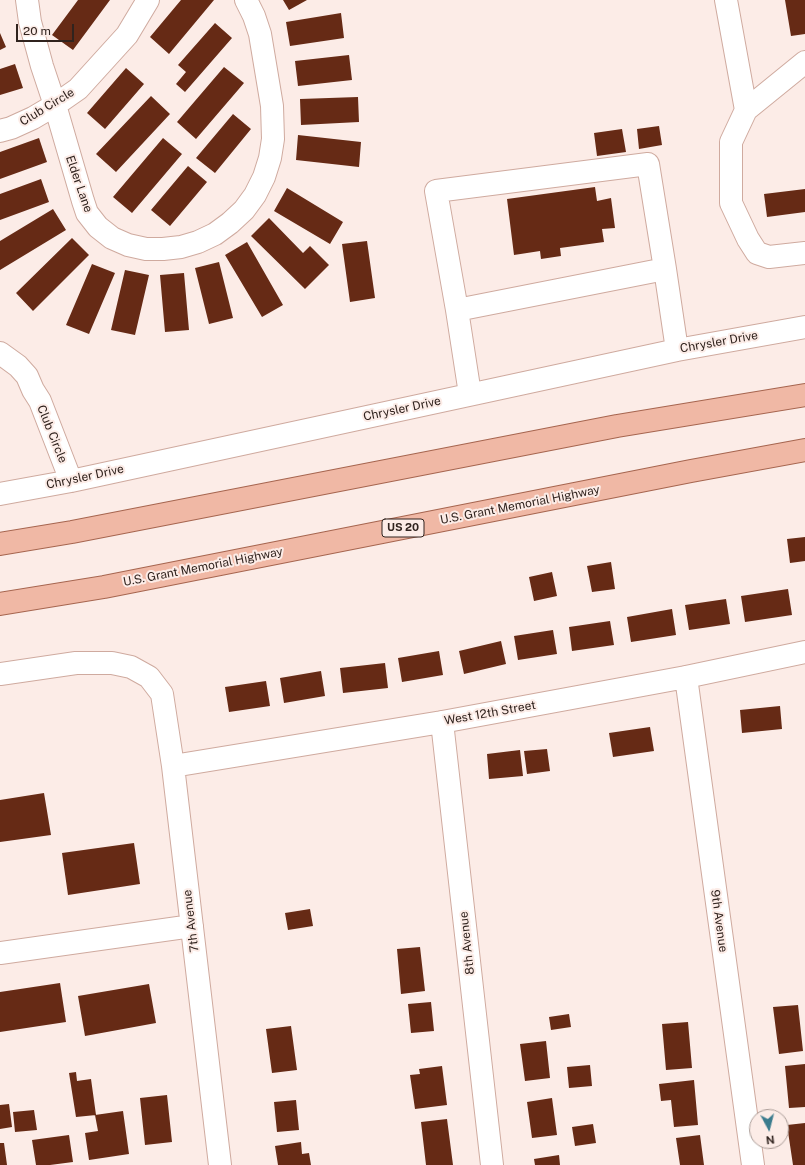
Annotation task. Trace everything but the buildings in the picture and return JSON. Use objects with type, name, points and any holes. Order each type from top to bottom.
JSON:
[{"type":"main road","points":[[0,544],[72,532],[617,426],[805,395]]},
{"type":"main road","name":"U.S. Grant Memorial Highway","points":[[0,604],[104,587],[683,472],[805,450]]},
{"type":"street","name":"Elder Lane","points":[[28,0],[30,22],[42,66],[87,213],[98,227],[112,238],[128,245],[146,249],[181,247],[198,242],[215,234],[244,210],[255,195],[264,177],[270,158],[273,139],[272,106],[260,34],[254,16],[246,0]]},
{"type":"street","name":"Club Circle","points":[[0,131],[12,128],[33,118],[78,89],[127,35],[148,0]]},
{"type":"street","points":[[726,0],[746,110]]},
{"type":"street","points":[[805,62],[746,110],[731,142],[731,203],[748,239],[757,253],[769,257],[805,253]]},
{"type":"street","points":[[470,394],[436,191],[648,164],[677,350]]},
{"type":"street","points":[[457,310],[665,269]]},
{"type":"street","name":"Chrysler Drive","points":[[0,494],[677,350],[805,327]]},
{"type":"street","name":"Club Circle","points":[[0,353],[18,366],[27,376],[40,401],[71,480]]},
{"type":"street","name":"West 12th Street","points":[[174,766],[442,722],[686,677],[805,652]]},
{"type":"street","name":"7th Avenue","points":[[0,674],[76,663],[112,663],[130,667],[149,677],[162,694],[174,766],[220,1165]]},
{"type":"street","name":"9th Avenue","points":[[686,677],[753,1165]]},
{"type":"street","name":"8th Avenue","points":[[442,722],[492,1165]]},
{"type":"street","points":[[0,953],[192,926]]}]
